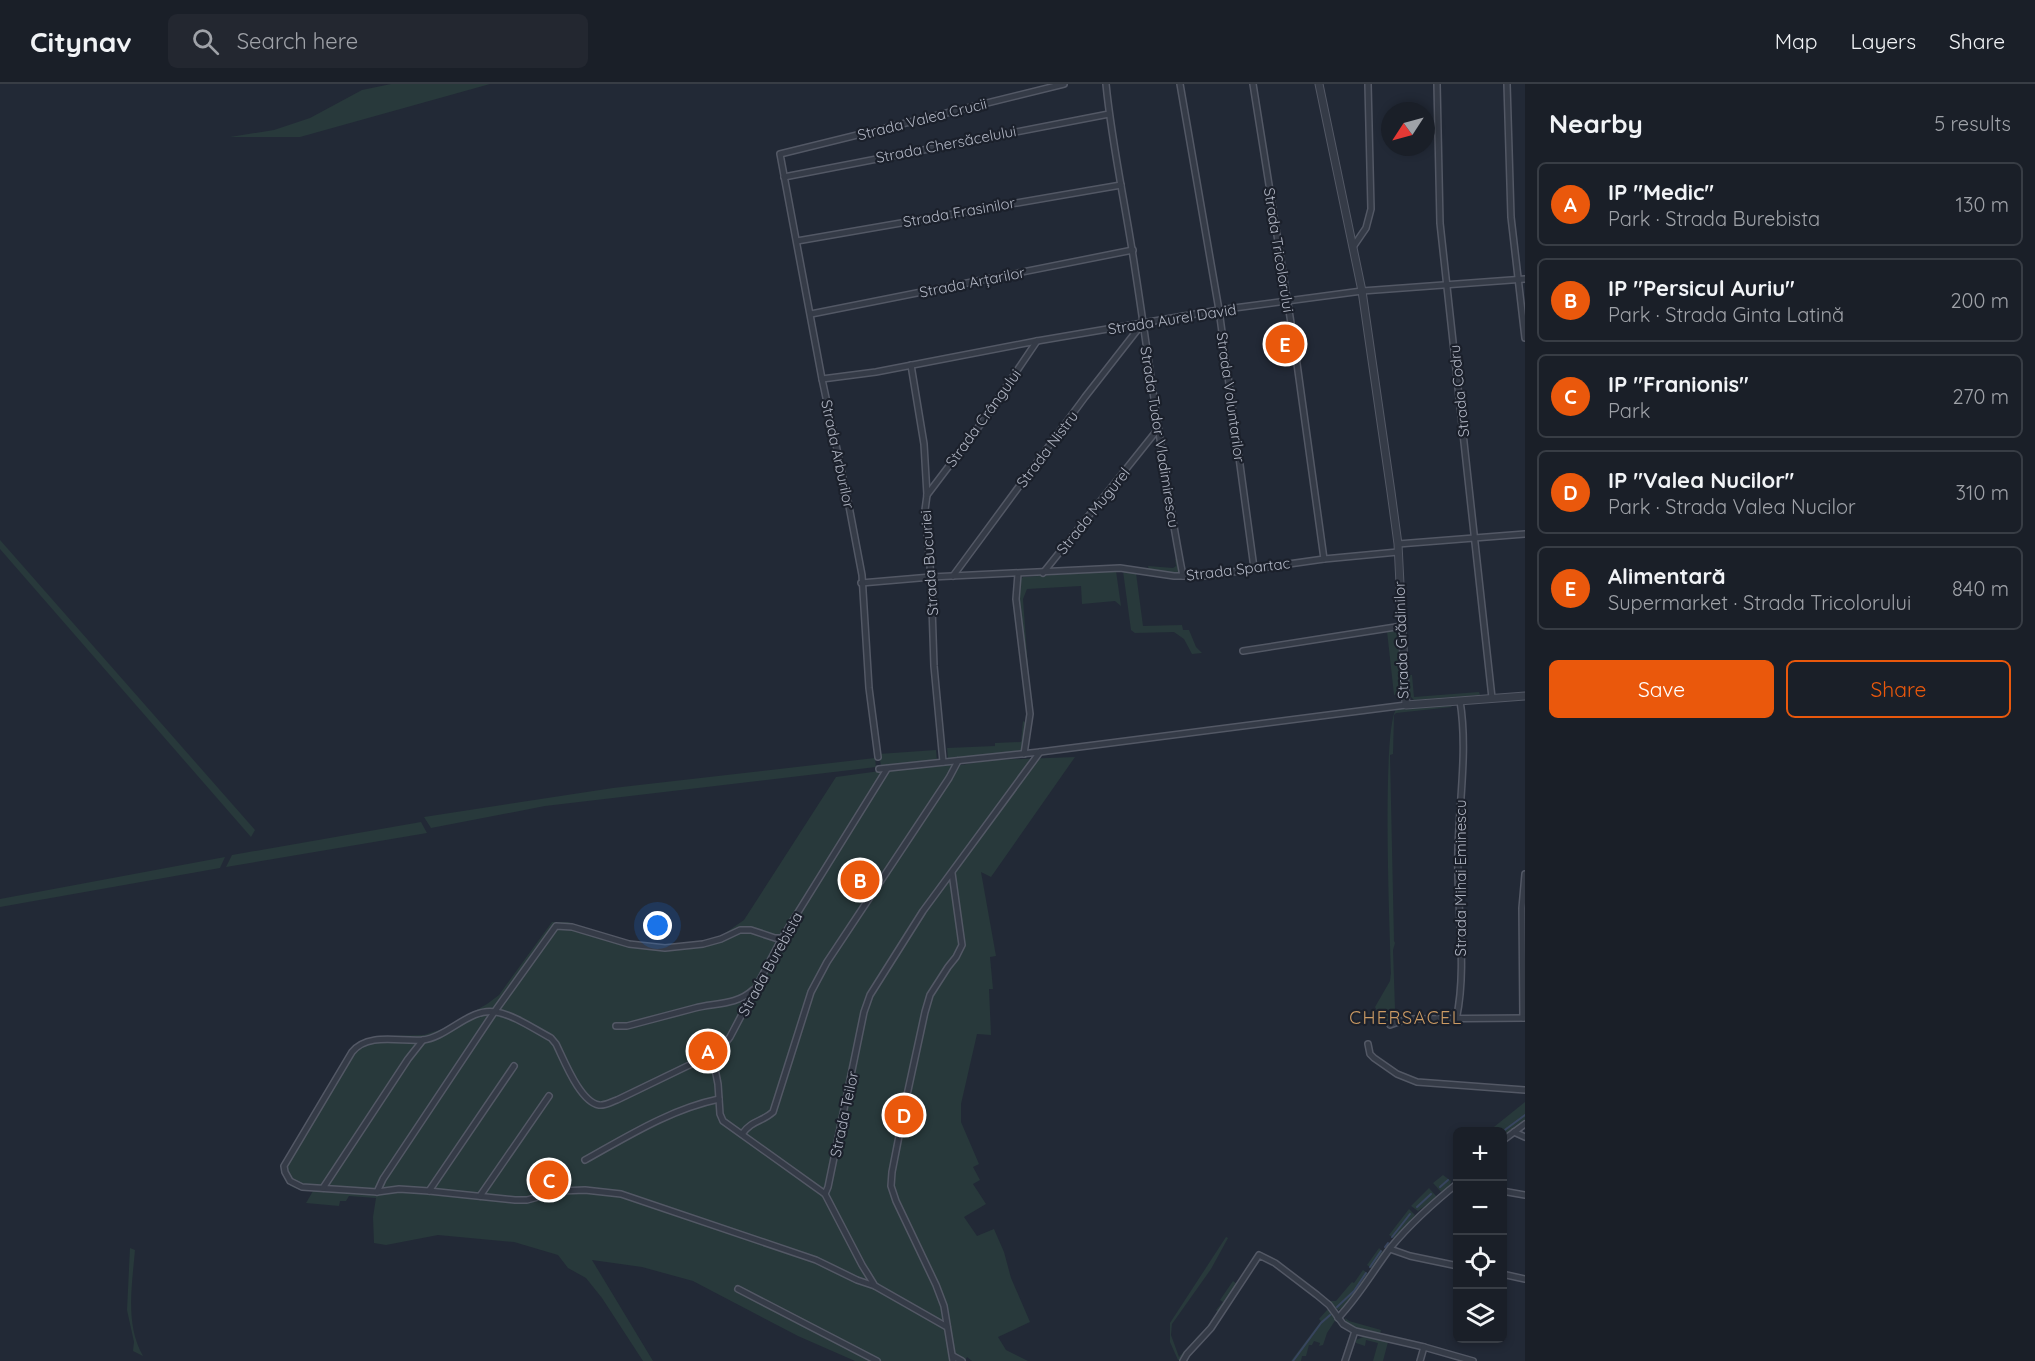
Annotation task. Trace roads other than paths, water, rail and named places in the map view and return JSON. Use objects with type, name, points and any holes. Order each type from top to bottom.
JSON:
[{"type":"street","name":"Strada Valea Crucii","points":[[780,154],[1064,84]]},
{"type":"street","name":"Strada Tudor Vladimirescu","points":[[1106,84],[1158,429],[1183,576]]},
{"type":"street","name":"Strada Voluntarilor","points":[[1180,84],[1219,310],[1254,568]]},
{"type":"street","name":"Strada Tricolorului","points":[[1252,84],[1288,301],[1324,559]]},
{"type":"street","name":"Strada Grădinilor","points":[[879,769],[1024,754],[1406,705],[1398,544],[1362,291],[1319,84]]},
{"type":"street","points":[[1353,248],[1366,228],[1371,209],[1368,84]]},
{"type":"street","name":"Strada Codru","points":[[1437,84],[1440,223],[1492,698]]},
{"type":"street","points":[[1507,84],[1510,193],[1525,338]]},
{"type":"street","name":"Strada Chersăcelului","points":[[784,177],[1109,114]]},
{"type":"street","name":"Strada Arburilor","points":[[780,154],[862,575],[868,688],[878,757]]},
{"type":"street","name":"Strada Frasinilor","points":[[797,241],[1121,185]]},
{"type":"street","name":"Strada Arțarilor","points":[[811,314],[1132,250]]},
{"type":"street","name":"Strada Aurel David","points":[[822,379],[1219,310],[1362,291],[1525,279]]},
{"type":"street","name":"Strada Nistru","points":[[953,576],[1143,323]]},
{"type":"street","name":"Strada Crângului","points":[[927,495],[1037,341]]},
{"type":"street","name":"Strada Bucuriei","points":[[911,365],[924,444],[927,495],[925,510],[931,577],[934,666],[943,762]]},
{"type":"street","name":"Strada Mugurel","points":[[1042,573],[1158,429]]},
{"type":"street","points":[[1398,544],[1525,534]]},
{"type":"street","name":"Strada Spartac","points":[[1042,573],[1120,568],[1183,576],[1204,576],[1324,559],[1398,552]]},
{"type":"street","points":[[861,583],[931,577],[1042,573]]},
{"type":"street","points":[[1018,574],[1016,599],[1030,714],[1024,754]]},
{"type":"street","points":[[1243,651],[1402,626]]},
{"type":"street","points":[[1406,705],[1525,696]]},
{"type":"street","name":"Strada Mihai Eminescu","points":[[1456,1020],[1460,975],[1457,852],[1462,754],[1460,700]]},
{"type":"street","name":"Strada Teilor","points":[[825,1194],[867,1001],[912,928],[1040,752]]},
{"type":"street","points":[[742,1134],[754,1122],[773,1112],[801,1029],[805,1007],[817,982],[949,778],[958,760]]},
{"type":"street","name":"Strada Burebista","points":[[713,1059],[730,1037],[782,938],[887,768]]},
{"type":"street","points":[[952,873],[962,945],[930,995],[904,1106],[891,1186],[936,1285],[947,1317],[946,1327],[953,1358],[962,1361]]},
{"type":"street","points":[[1390,1025],[1407,1020],[1524,1018],[1522,916],[1525,874]]},
{"type":"street","points":[[377,1192],[383,1179],[495,1011],[549,934],[558,925],[629,944],[665,948],[704,944],[745,929],[782,938]]},
{"type":"street","points":[[616,1026],[627,1026],[738,999],[756,987]]},
{"type":"street","points":[[738,999],[746,1007]]},
{"type":"street","points":[[875,1286],[825,1194],[723,1121],[720,1114],[713,1059],[706,1057],[617,1100],[598,1105],[582,1093],[556,1044],[550,1038],[495,1011],[479,1014],[423,1040],[393,1039],[370,1041],[358,1045],[284,1166],[286,1177],[294,1185],[302,1187],[377,1192],[399,1189],[515,1200],[527,1200],[560,1191],[585,1190],[621,1194],[816,1260],[875,1286],[946,1327]]},
{"type":"street","points":[[323,1188],[423,1040]]},
{"type":"street","points":[[1368,1044],[1370,1054],[1374,1058],[1406,1079],[1417,1082],[1525,1090]]},
{"type":"street","points":[[429,1191],[514,1065]]},
{"type":"street","points":[[480,1196],[549,1096]]},
{"type":"street","points":[[585,1160],[670,1114],[719,1099]]},
{"type":"street","points":[[1507,1138],[1525,1124]]},
{"type":"street","points":[[1514,1132],[1525,1137]]},
{"type":"street","points":[[1338,1318],[1419,1215],[1453,1187]]},
{"type":"street","points":[[1507,1192],[1525,1195]]},
{"type":"street","points":[[1390,1249],[1410,1256],[1453,1265]]},
{"type":"street","points":[[1183,1361],[1210,1328],[1259,1255],[1275,1263],[1317,1295],[1329,1305],[1347,1327],[1355,1331],[1473,1361]]},
{"type":"street","points":[[1507,1275],[1525,1279]]},
{"type":"street","points":[[738,1289],[877,1361]]},
{"type":"street","points":[[1345,1361],[1355,1331]]},
{"type":"street","points":[[1420,1361],[1424,1347]]},
{"type":"waterway","points":[[1507,1128],[1525,1115]]},
{"type":"waterway","points":[[1440,1187],[1448,1180]]},
{"type":"waterway","points":[[1417,1207],[1431,1194]]},
{"type":"waterway","points":[[1392,1237],[1410,1214]]},
{"type":"waterway","points":[[1385,1247],[1388,1243]]},
{"type":"waterway","points":[[1370,1267],[1381,1251]]},
{"type":"waterway","points":[[1337,1307],[1354,1291],[1366,1273]]},
{"type":"waterway","points":[[1293,1361],[1321,1323],[1330,1315]]},
{"type":"place","name":"Alimentară","points":[[1285,344]]},
{"type":"place","name":"IP \"Persicul Auriu\"","points":[[860,880]]},
{"type":"place","name":"IP \"Medic\"","points":[[708,1051]]},
{"type":"place","name":"IP \"Valea Nucilor\"","points":[[904,1115]]},
{"type":"place","name":"IP \"Franionis\"","points":[[549,1180]]},
{"type":"district","name":"CHERSACEL","points":[[1406,1017]]}]
